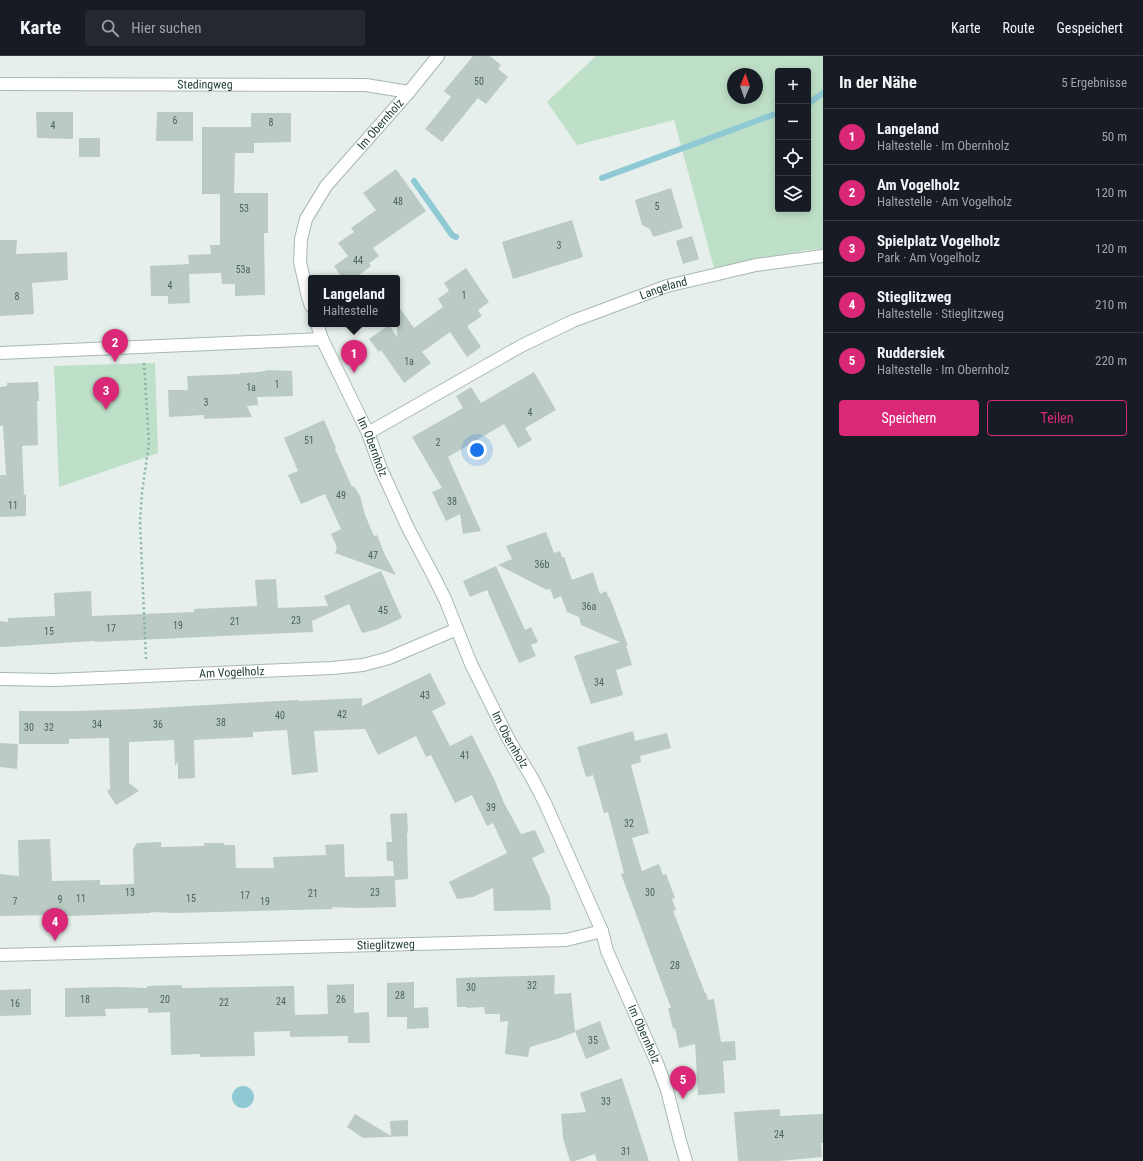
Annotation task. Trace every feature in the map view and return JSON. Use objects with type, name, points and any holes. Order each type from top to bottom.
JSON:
[{"type":"street","name":"Im Obernholz","points":[[308,297],[300,262],[301,239],[306,219],[326,186],[409,92],[438,56]]},
{"type":"street","name":"Stedingweg","points":[[0,84],[366,85],[409,92]]},
{"type":"street","name":"Langeland","points":[[368,433],[521,346],[573,321],[667,286],[756,265],[823,256]]},
{"type":"street","name":"Im Obernholz","points":[[318,327],[322,339],[368,433],[381,469],[408,528],[434,577],[471,664],[505,733],[545,803],[602,931],[607,951],[657,1063],[667,1090],[686,1161]]},
{"type":"street","points":[[0,353],[322,339]]},
{"type":"street","name":"Am Vogelholz","points":[[0,679],[54,680],[332,668],[363,665],[389,658],[457,629]]},
{"type":"street","name":"Stieglitzweg","points":[[0,955],[566,940],[602,931]]},
{"type":"path","points":[[143,347],[149,443],[142,492],[140,521],[146,675]]},
{"type":"green space","points":[[596,56],[823,56],[823,249],[807,250],[714,268],[674,120],[577,145],[547,102]]},
{"type":"green space","points":[[155,363],[158,453],[59,487],[54,366]]},
{"type":"water","points":[[243,1086],[251,1089],[254,1097],[251,1105],[243,1108],[235,1105],[232,1097],[235,1089]]},
{"type":"building","points":[[473,56],[490,56],[501,65],[498,69],[508,77],[486,104],[478,98],[442,142],[425,129],[451,97],[444,91]]},
{"type":"building","points":[[36,112],[73,112],[73,139],[37,138]]},
{"type":"building","points":[[157,112],[193,112],[193,141],[156,141]]},
{"type":"building","points":[[251,113],[291,113],[291,142],[254,143],[254,153],[235,153],[234,193],[268,193],[268,233],[264,233],[265,295],[235,296],[235,284],[222,284],[221,273],[189,274],[190,303],[168,304],[168,296],[151,296],[150,266],[189,264],[188,255],[211,254],[210,245],[220,245],[220,194],[202,194],[202,127],[251,127]]},
{"type":"building","points":[[79,138],[100,138],[100,157],[79,157]]},
{"type":"building","points":[[396,169],[426,211],[373,248],[379,256],[369,263],[371,266],[359,275],[340,275],[334,266],[348,256],[338,243],[354,232],[351,228],[376,210],[363,193]]},
{"type":"building","points":[[671,188],[683,228],[653,237],[650,229],[642,225],[635,200]]},
{"type":"building","points":[[572,220],[583,257],[513,279],[502,242]]},
{"type":"building","points":[[692,236],[699,259],[683,264],[676,241]]},
{"type":"building","points":[[0,240],[17,240],[16,254],[67,252],[68,280],[32,283],[34,314],[0,316]]},
{"type":"building","points":[[466,268],[489,302],[478,310],[482,316],[467,326],[481,347],[467,357],[450,332],[422,352],[431,363],[404,383],[381,350],[379,352],[369,339],[386,327],[390,327],[397,337],[397,327],[400,327],[400,308],[414,328],[443,307],[438,299],[449,291],[444,283]]},
{"type":"building","points":[[268,370],[292,371],[293,396],[257,397],[258,405],[247,406],[252,417],[204,419],[204,415],[169,417],[168,390],[188,390],[187,376],[240,374]]},
{"type":"building","points":[[534,372],[556,410],[525,428],[532,440],[518,448],[504,424],[448,457],[481,531],[463,534],[460,514],[446,521],[432,492],[442,488],[412,437],[463,408],[456,396],[471,387],[481,403]]},
{"type":"building","points":[[38,382],[38,445],[22,446],[24,495],[26,494],[26,516],[0,517],[0,475],[6,475],[3,425],[0,426],[0,387],[7,386],[7,383]]},
{"type":"building","points":[[324,420],[352,487],[354,486],[360,496],[365,515],[374,536],[377,535],[385,555],[396,575],[335,553],[337,547],[331,534],[341,529],[325,494],[301,504],[288,475],[298,471],[284,438]]},
{"type":"building","points":[[546,532],[554,553],[560,551],[562,557],[564,557],[572,580],[593,572],[600,594],[606,591],[610,598],[628,646],[626,645],[632,665],[616,670],[623,695],[591,704],[574,656],[620,642],[581,625],[579,617],[567,612],[561,596],[554,599],[550,589],[547,590],[498,565],[512,559],[506,546]]},
{"type":"building","points":[[496,566],[525,630],[531,627],[538,642],[531,645],[536,656],[519,663],[487,590],[470,597],[463,581]]},
{"type":"building","points":[[381,571],[402,618],[378,629],[362,633],[349,604],[312,621],[313,632],[95,641],[0,647],[0,621],[8,622],[8,618],[55,616],[54,593],[91,591],[92,616],[194,612],[194,609],[257,606],[255,580],[276,579],[278,608],[328,606],[324,596]]},
{"type":"building","points":[[430,673],[446,704],[432,711],[450,746],[472,735],[495,781],[504,803],[521,834],[535,830],[545,852],[532,858],[550,898],[551,910],[494,911],[493,888],[473,897],[457,899],[449,882],[507,853],[493,823],[487,826],[472,795],[455,803],[431,755],[426,757],[416,736],[378,755],[365,729],[314,731],[318,772],[292,775],[287,730],[253,732],[253,737],[194,740],[195,778],[178,779],[178,762],[175,766],[174,740],[129,742],[129,783],[139,791],[116,805],[107,791],[110,789],[109,738],[69,739],[69,744],[19,744],[19,711],[138,709],[362,698],[362,706]]},
{"type":"building","points":[[633,731],[635,741],[667,733],[671,748],[640,756],[641,762],[631,765],[649,833],[632,838],[642,871],[659,864],[663,875],[666,874],[675,898],[672,899],[676,910],[673,911],[708,1000],[714,999],[721,1042],[735,1041],[736,1060],[723,1061],[725,1093],[698,1095],[695,1044],[679,1048],[675,1028],[673,1029],[668,1008],[671,1008],[621,874],[624,873],[608,812],[604,813],[593,775],[586,777],[577,747]]},
{"type":"building","points":[[0,743],[18,744],[17,769],[0,767]]},
{"type":"building","points":[[407,813],[408,879],[395,880],[396,907],[332,907],[333,909],[176,913],[151,912],[71,916],[0,916],[0,874],[19,876],[18,840],[50,839],[52,881],[100,880],[100,885],[134,884],[133,849],[137,843],[161,842],[161,847],[204,846],[204,843],[224,843],[224,845],[235,845],[236,868],[274,868],[273,857],[326,855],[325,845],[344,844],[345,877],[394,876],[393,861],[387,861],[386,842],[392,842],[390,814]]},
{"type":"building","points":[[555,975],[554,994],[571,993],[575,1032],[530,1047],[528,1057],[505,1054],[508,1021],[500,1022],[500,1014],[485,1014],[484,1007],[457,1007],[456,978]]},
{"type":"building","points":[[414,982],[414,1008],[428,1007],[429,1028],[407,1029],[407,1017],[387,1017],[387,983]]},
{"type":"building","points":[[354,984],[354,1013],[369,1012],[370,1043],[348,1043],[348,1036],[290,1037],[290,1031],[254,1032],[255,1056],[200,1057],[200,1054],[171,1055],[170,1012],[148,1013],[148,1008],[105,1009],[106,1016],[65,1017],[65,988],[147,988],[147,986],[182,985],[182,988],[294,986],[295,1015],[328,1014],[327,985]]},
{"type":"building","points":[[31,989],[31,1015],[0,1016],[0,990]]},
{"type":"building","points":[[600,1021],[610,1049],[586,1059],[575,1031]]},
{"type":"building","points":[[622,1078],[649,1161],[597,1161],[595,1154],[575,1161],[570,1161],[563,1138],[561,1114],[586,1112],[580,1093]]},
{"type":"building","points":[[780,1109],[780,1116],[823,1114],[823,1143],[821,1143],[822,1157],[779,1161],[738,1161],[734,1112]]},
{"type":"building","points":[[355,1114],[391,1136],[390,1121],[408,1120],[408,1136],[363,1138],[347,1127]]},
{"type":"waterway","points":[[811,102],[823,93]]},
{"type":"waterway","points":[[602,178],[775,114]]},
{"type":"waterway","points":[[414,181],[452,235],[456,237]]},
{"type":"place","name":"Am Vogelholz","points":[[115,362]]},
{"type":"place","name":"Langeland","points":[[354,373]]},
{"type":"place","name":"Spielplatz Vogelholz","points":[[106,410]]},
{"type":"place","name":"Stieglitzweg","points":[[55,941]]},
{"type":"place","name":"Ruddersiek","points":[[683,1099]]}]
